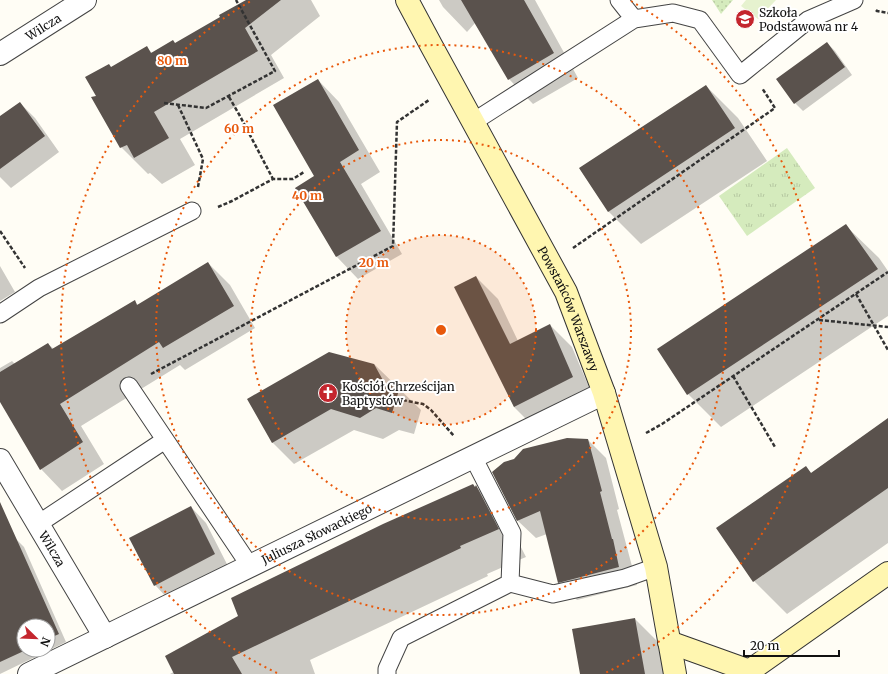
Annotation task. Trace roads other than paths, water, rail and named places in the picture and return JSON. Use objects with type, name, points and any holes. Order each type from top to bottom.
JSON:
[{"type":"street","name":"Wilcza","points":[[0,54],[85,0]]},
{"type":"street","name":"Powstańców Warszawy","points":[[407,0],[430,45],[566,292],[604,394],[656,567],[675,674]]},
{"type":"street","name":"Juliusza Słowackiego","points":[[29,674],[604,394]]},
{"type":"street","name":"Wilcza","points":[[0,460],[105,637]]},
{"type":"street","points":[[669,642],[748,672],[888,573]]},
{"type":"lane","points":[[619,0],[634,19]]},
{"type":"lane","points":[[473,122],[634,19],[672,13],[700,20],[740,75],[808,20],[854,0]]},
{"type":"lane","points":[[0,314],[39,288],[192,211]]},
{"type":"lane","points":[[129,386],[250,566]]},
{"type":"lane","points":[[38,524],[165,440]]},
{"type":"lane","points":[[473,457],[512,533],[510,583]]},
{"type":"lane","points":[[387,674],[387,669],[401,638],[510,583],[553,594],[625,578],[656,567]]},
{"type":"place","name":"Szkoła Podstawowa nr 4","points":[[745,19]]},
{"type":"place","name":"Kościół Chrześcijan Baptystów","points":[[328,393]]}]
